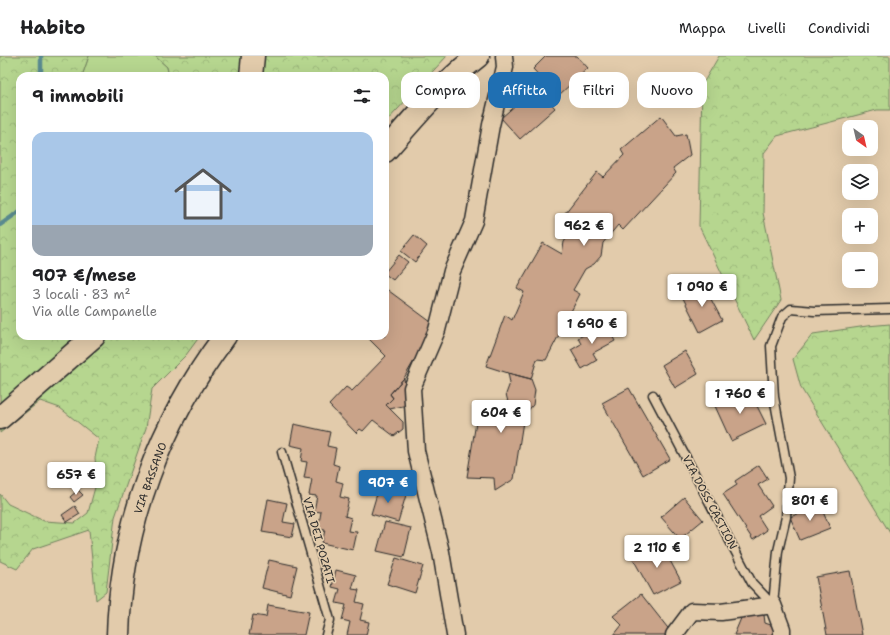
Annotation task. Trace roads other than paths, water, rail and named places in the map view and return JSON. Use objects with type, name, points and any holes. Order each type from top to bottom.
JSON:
[{"type":"main road","points":[[251,72],[253,56]]},
{"type":"main road","points":[[389,147],[461,69],[478,56]]},
{"type":"main road","points":[[0,418],[89,340]]},
{"type":"main road","name":"VIA BASSANO","points":[[118,635],[123,577],[130,539],[142,494],[158,449],[179,406],[208,359],[222,340]]},
{"type":"street","points":[[455,635],[441,552],[416,451],[412,388],[437,330],[452,271],[474,221],[491,125],[505,67],[504,56]]},
{"type":"street","points":[[674,635],[692,611],[722,612],[773,605]]},
{"type":"street","name":"VIA DOSS CASTION","points":[[773,605],[782,629],[782,635]]},
{"type":"lane","name":"VIA DOSS CASTION","points":[[773,605],[778,552],[786,517],[789,478],[774,397],[771,346],[782,317],[791,309],[814,311],[890,309]]},
{"type":"lane","name":"VIA DOSS CASTION","points":[[653,395],[752,583],[773,605]]},
{"type":"lane","name":"VIA DEI POZATI","points":[[282,452],[330,620],[326,635]]},
{"type":"waterway","points":[[41,56],[41,72]]},
{"type":"waterway","points":[[0,225],[16,214]]}]
